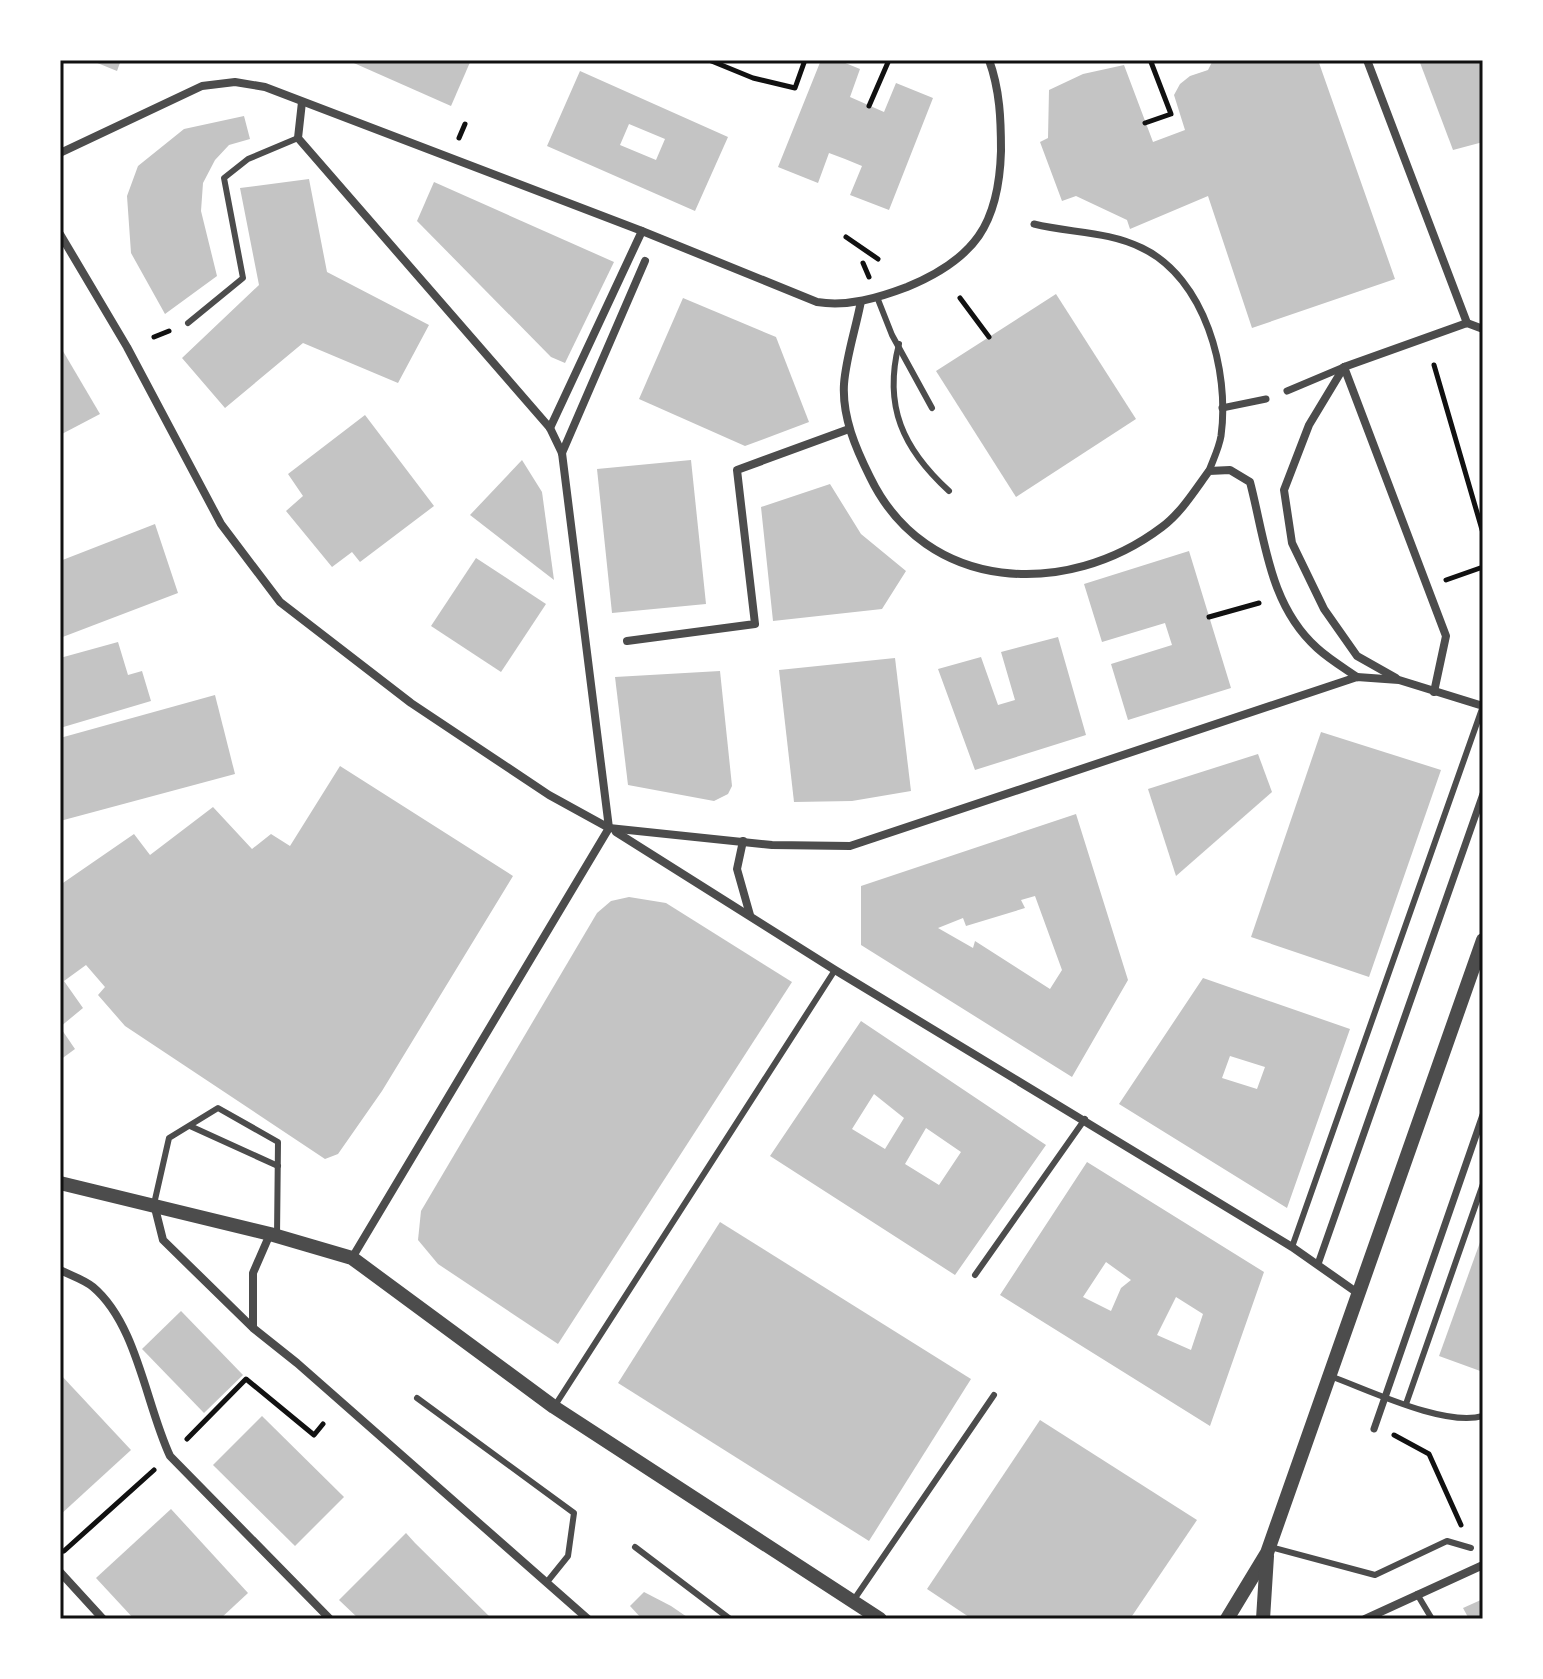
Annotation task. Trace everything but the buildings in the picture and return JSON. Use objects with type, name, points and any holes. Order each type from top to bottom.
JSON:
[{"type":"street","points":[[60,153],[202,86],[250,84],[642,231],[817,302],[838,305],[877,297],[942,270],[966,253],[986,228],[1000,187],[1001,141],[1001,106],[989,60]]},
{"type":"street","points":[[1367,60],[1467,323]]},
{"type":"street","points":[[302,102],[298,138],[550,428],[562,453],[609,828],[352,1258]]},
{"type":"street","points":[[861,301],[844,385],[849,429],[881,501],[901,524],[930,546],[995,573],[1058,575],[1119,552],[1173,518],[1209,471],[1221,438],[1222,408],[1216,351],[1192,295],[1172,268],[1144,249],[1114,237],[1034,224]]},
{"type":"street","points":[[550,428],[642,231]]},
{"type":"street","points":[[60,234],[127,347],[221,524],[280,602],[411,703],[549,795],[640,843],[835,970],[1292,1247],[1359,1294]]},
{"type":"street","points":[[562,453],[645,261]]},
{"type":"street","points":[[1287,391],[1467,323],[1483,329]]},
{"type":"street","points":[[1344,367],[1309,425],[1293,459],[1284,490],[1286,520],[1303,570],[1357,656],[1399,680],[1483,706]]},
{"type":"street","points":[[1344,367],[1446,636],[1434,692]]},
{"type":"street","points":[[1222,408],[1266,399]]},
{"type":"street","points":[[627,641],[755,624],[737,470],[849,429]]},
{"type":"street","points":[[1209,471],[1230,470],[1250,482],[1266,558],[1280,594],[1315,646],[1357,677]]},
{"type":"street","points":[[609,828],[743,841],[850,846],[1357,677],[1399,680]]},
{"type":"street","points":[[1318,1264],[1483,794]]},
{"type":"street","points":[[743,841],[737,869],[750,916]]},
{"type":"street","points":[[1227,1619],[1268,1550],[1483,940]]},
{"type":"street","points":[[1374,1429],[1483,1115]]},
{"type":"street","points":[[60,1183],[154,1204],[352,1258],[554,1407],[880,1619]]},
{"type":"street","points":[[154,1204],[163,1240],[253,1328],[588,1619]]},
{"type":"street","points":[[253,1328],[253,1273],[274,1235]]},
{"type":"street","points":[[60,1270],[93,1287],[116,1317],[135,1357],[154,1422],[170,1456],[330,1619]]},
{"type":"street","points":[[1263,1619],[1268,1550]]},
{"type":"street","points":[[1365,1619],[1483,1565]]},
{"type":"street","points":[[60,1572],[103,1619]]},
{"type":"lane","points":[[188,323],[243,278],[224,178],[248,159],[298,138]]},
{"type":"lane","points":[[877,297],[932,408]]},
{"type":"lane","points":[[899,344],[891,374],[900,429],[923,467],[949,491]]},
{"type":"lane","points":[[1292,1247],[1483,706]]},
{"type":"lane","points":[[554,1407],[835,970]]},
{"type":"lane","points":[[154,1204],[169,1138],[218,1108],[278,1142],[274,1235]]},
{"type":"lane","points":[[975,1275],[1085,1119]]},
{"type":"lane","points":[[190,1126],[278,1166]]},
{"type":"lane","points":[[1406,1404],[1483,1184]]},
{"type":"lane","points":[[1330,1376],[1448,1416],[1471,1419],[1483,1416]]},
{"type":"lane","points":[[853,1601],[994,1395]]},
{"type":"lane","points":[[417,1398],[574,1513],[568,1556],[547,1582]]},
{"type":"lane","points":[[1268,1550],[1375,1575],[1447,1541],[1471,1548]]},
{"type":"lane","points":[[635,1547],[730,1619]]},
{"type":"lane","points":[[1417,1594],[1432,1619]]},
{"type":"path","points":[[709,60],[753,78],[795,88],[805,60]]},
{"type":"path","points":[[869,106],[889,60]]},
{"type":"path","points":[[1145,123],[1171,114],[1151,62],[1155,60]]},
{"type":"path","points":[[846,237],[878,259]]},
{"type":"path","points":[[960,298],[989,337]]},
{"type":"path","points":[[1434,365],[1483,533]]},
{"type":"path","points":[[1437,583],[1483,567]]},
{"type":"path","points":[[1209,617],[1272,599]]},
{"type":"path","points":[[64,1551],[170,1456],[246,1379],[314,1435],[323,1424]]},
{"type":"path","points":[[1374,1429],[1404,1437],[1429,1454],[1471,1548]]}]
